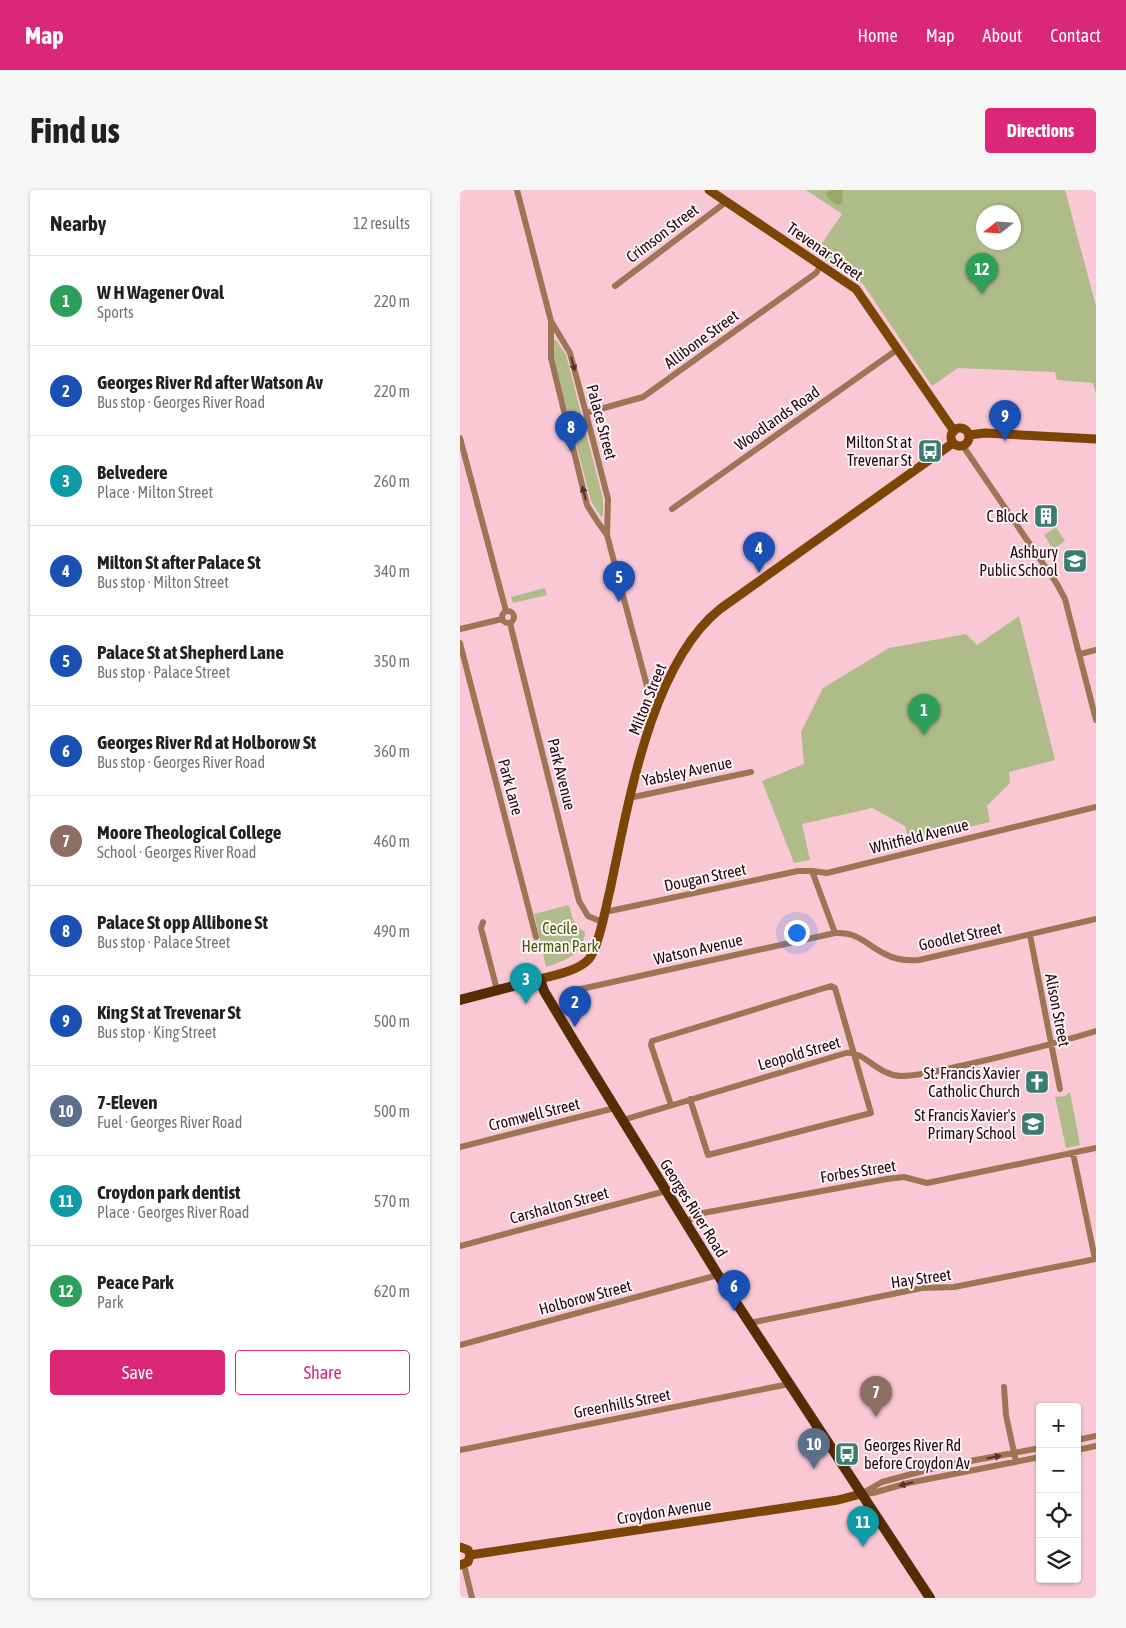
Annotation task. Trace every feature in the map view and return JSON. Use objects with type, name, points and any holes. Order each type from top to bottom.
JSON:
[{"type":"main road","name":"Trevenar Street","points":[[709,190],[856,289],[954,431]]},
{"type":"main road","points":[[969,435],[968,442],[963,446],[953,443],[951,438],[954,431],[962,429],[969,435],[985,433],[1096,439]]},
{"type":"main road","name":"Milton Street","points":[[460,1000],[540,979],[573,968],[589,959],[595,949],[605,912],[629,798],[660,698],[686,647],[708,618],[953,443]]},
{"type":"main road","name":"Georges River Road","points":[[540,979],[544,991],[718,1275],[930,1598]]},
{"type":"main road","name":"Croydon Avenue","points":[[470,1555],[838,1500],[861,1494]]},
{"type":"main road","points":[[460,1547],[468,1550],[470,1555],[468,1562],[462,1565]]},
{"type":"street","name":"Palace Street","points":[[517,190],[551,321],[551,358],[587,505],[607,535]]},
{"type":"street","name":"Crimson Street","points":[[615,286],[726,202]]},
{"type":"street","name":"Allibone Street","points":[[586,413],[643,397],[816,273],[821,265]]},
{"type":"street","name":"Palace Street","points":[[551,321],[570,354],[586,413],[608,499],[607,535],[647,686],[652,694],[660,698]]},
{"type":"street","name":"Woodlands Road","points":[[672,509],[898,349]]},
{"type":"street","points":[[460,438],[506,611]]},
{"type":"street","points":[[963,446],[1061,591],[1080,654],[1096,720]]},
{"type":"street","points":[[502,619],[502,614],[506,611]]},
{"type":"street","points":[[502,619],[506,623],[510,623],[514,619],[514,614],[511,611],[506,611]]},
{"type":"street","points":[[460,628],[502,619]]},
{"type":"street","name":"Park Avenue","points":[[510,623],[579,901],[588,916],[602,922]]},
{"type":"street","name":"Park Lane","points":[[460,644],[536,937]]},
{"type":"street","points":[[1080,654],[1096,650]]},
{"type":"street","name":"Yabsley Avenue","points":[[629,798],[751,772]]},
{"type":"street","name":"Whitfield Avenue","points":[[812,871],[827,872],[1096,807]]},
{"type":"street","name":"Dougan Street","points":[[605,912],[798,871],[812,871]]},
{"type":"street","points":[[812,871],[835,932]]},
{"type":"street","name":"Goodlet Street","points":[[835,932],[852,934],[887,955],[911,961],[1096,920]]},
{"type":"street","points":[[483,922],[481,928],[497,990]]},
{"type":"street","name":"Watson Avenue","points":[[567,992],[835,932]]},
{"type":"street","name":"Alison Street","points":[[1030,935],[1060,1089]]},
{"type":"street","points":[[671,1105],[651,1045],[652,1041],[831,986],[835,988],[871,1113],[708,1155],[690,1099]]},
{"type":"street","name":"Leopold Street","points":[[623,1120],[827,1058],[853,1052],[880,1071],[890,1075],[916,1076],[1051,1045],[1096,1031]]},
{"type":"street","name":"Cromwell Street","points":[[460,1147],[615,1108]]},
{"type":"street","name":"Forbes Street","points":[[685,1222],[703,1213],[855,1184],[904,1177],[927,1183],[1096,1148]]},
{"type":"street","points":[[1073,1153],[1095,1259]]},
{"type":"street","name":"Carshalton Street","points":[[460,1246],[666,1191]]},
{"type":"street","name":"Hay Street","points":[[750,1323],[922,1288],[954,1287],[1095,1259]]},
{"type":"street","name":"Holborow Street","points":[[460,1345],[718,1275]]},
{"type":"street","name":"Greenhills Street","points":[[460,1450],[789,1384]]},
{"type":"street","points":[[1004,1387],[1006,1415],[1016,1462]]},
{"type":"street","points":[[1081,1439],[1096,1436]]},
{"type":"street","points":[[1081,1449],[1096,1446]]},
{"type":"street","name":"Croydon Avenue","points":[[861,1494],[882,1482],[938,1467],[1036,1449]]},
{"type":"street","name":"Croydon Avenue","points":[[861,1494],[1036,1458]]},
{"type":"street","points":[[462,1565],[472,1598]]},
{"type":"green space","points":[[806,190],[1065,190],[1096,306],[1096,394],[1093,383],[1057,380],[1055,372],[958,368],[932,386],[863,284],[816,252],[842,214]]},
{"type":"green space","points":[[830,190],[843,190],[842,203],[838,205],[829,199],[826,193]]},
{"type":"green space","points":[[554,340],[556,340],[566,355],[603,499],[603,515],[601,517],[591,501],[554,359]]},
{"type":"green space","points":[[1056,527],[1065,541],[1053,549],[1044,535]]},
{"type":"green space","points":[[545,588],[547,595],[513,603],[511,597]]},
{"type":"green space","points":[[1019,616],[1055,760],[1009,772],[1010,783],[987,806],[990,822],[909,841],[905,826],[872,808],[802,824],[810,860],[794,863],[762,781],[804,764],[801,732],[823,688],[889,648],[966,634],[977,645]]},
{"type":"green space","name":"Cecile Herman Park","points":[[569,905],[574,921],[585,932],[584,940],[572,956],[546,967],[534,914]]},
{"type":"green space","points":[[1070,1092],[1080,1145],[1066,1148],[1055,1097],[1065,1096]]},
{"type":"place","name":"Peace Park","points":[[982,294]]},
{"type":"place","name":"King St at Trevenar St","points":[[1005,441]]},
{"type":"place","name":"Milton St at Trevenar St","points":[[930,451]]},
{"type":"place","name":"Palace St opp Allibone St","points":[[571,452]]},
{"type":"place","name":"C Block","points":[[1046,516]]},
{"type":"place","name":"Ashbury Public School","points":[[1075,561]]},
{"type":"place","name":"Milton St after Palace St","points":[[759,573]]},
{"type":"place","name":"Palace St at Shepherd Lane","points":[[619,602]]},
{"type":"place","name":"W H Wagener Oval","points":[[924,735]]},
{"type":"place","name":"Belvedere","points":[[526,1004]]},
{"type":"place","name":"Georges River Rd after Watson Av","points":[[575,1027]]},
{"type":"place","name":"St. Francis Xavier Catholic Church","points":[[1037,1082]]},
{"type":"place","name":"St Francis Xavier's Primary School","points":[[1033,1124]]},
{"type":"place","name":"Georges River Rd at Holborow St","points":[[734,1311]]},
{"type":"place","name":"Moore Theological College","points":[[876,1417]]},
{"type":"place","name":"Georges River Rd before Croydon Av","points":[[847,1454]]},
{"type":"place","name":"7-Eleven","points":[[814,1469]]},
{"type":"place","name":"Croydon park dentist","points":[[863,1547]]}]
